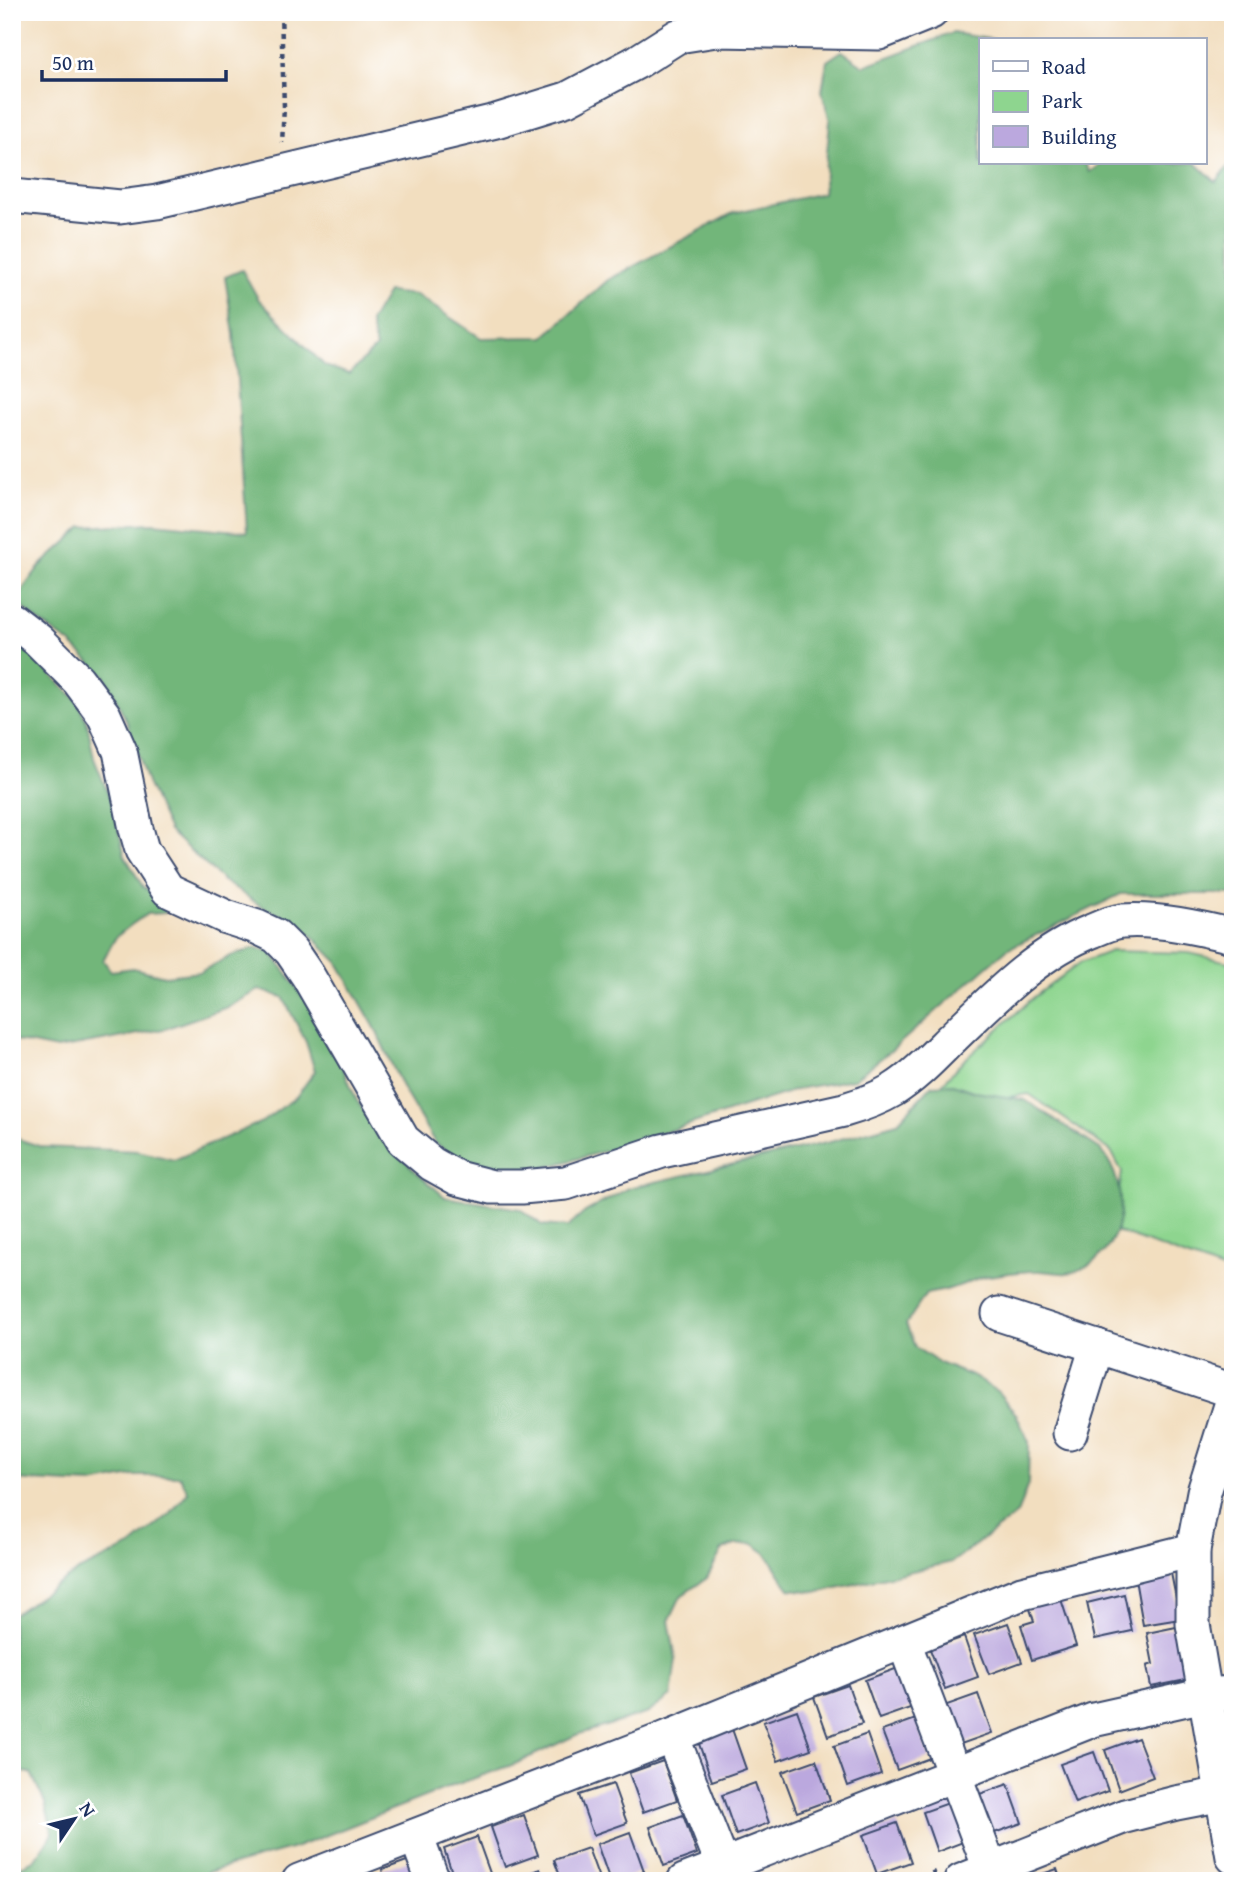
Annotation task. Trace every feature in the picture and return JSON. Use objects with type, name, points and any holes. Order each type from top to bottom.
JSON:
[{"type":"street","points":[[12,197],[120,207],[157,202],[496,121],[567,99],[637,62],[674,24],[716,30],[879,33],[931,12]]},
{"type":"street","points":[[12,620],[38,640],[78,680],[104,715],[120,751],[142,850],[168,890],[226,918],[276,936],[291,951],[308,976],[403,1140],[432,1164],[457,1178],[492,1188],[566,1183],[662,1151],[869,1102],[894,1089],[924,1066],[1013,981],[1039,961],[1073,938],[1097,929],[1121,921],[1195,927],[1233,936]]},
{"type":"street","points":[[999,1314],[1233,1391]]},
{"type":"street","points":[[1070,1433],[1097,1346]]},
{"type":"street","points":[[1233,1399],[1204,1492],[1193,1550],[1193,1625],[1219,1694],[1233,1857]]},
{"type":"street","points":[[299,1881],[672,1736],[1022,1593],[1193,1550]]},
{"type":"street","points":[[904,1642],[984,1853]]},
{"type":"street","points":[[684,1881],[726,1873],[954,1774],[1093,1720],[1219,1694]]},
{"type":"street","points":[[672,1736],[726,1873]]},
{"type":"street","points":[[961,1881],[1125,1816],[1227,1793]]},
{"type":"street","points":[[416,1836],[433,1881]]},
{"type":"path","points":[[281,12],[284,107],[281,172]]},
{"type":"green space","points":[[953,33],[983,38],[979,38],[979,164],[1085,164],[1089,172],[1101,164],[1197,164],[1216,182],[1233,161],[1233,894],[1121,894],[1007,949],[893,1049],[854,1079],[802,1088],[616,1148],[533,1171],[472,1167],[435,1143],[403,1089],[374,1026],[337,961],[300,924],[261,906],[222,880],[169,831],[147,783],[128,724],[105,676],[71,644],[37,620],[15,600],[39,567],[83,527],[153,523],[247,532],[234,334],[225,277],[242,270],[259,300],[325,366],[349,374],[376,348],[370,322],[388,292],[416,295],[481,338],[544,337],[608,280],[733,213],[823,193],[830,121],[822,91],[827,61],[842,51],[864,66]]},
{"type":"green space","points":[[12,636],[76,699],[87,722],[94,758],[111,801],[125,856],[143,887],[168,903],[165,913],[147,914],[116,937],[103,960],[111,971],[133,968],[165,976],[200,972],[231,956],[255,948],[271,952],[311,1007],[337,1053],[356,1099],[375,1128],[414,1170],[445,1197],[520,1209],[542,1225],[568,1227],[585,1212],[629,1188],[830,1142],[897,1123],[932,1085],[953,1084],[976,1092],[1025,1100],[1100,1149],[1111,1165],[1120,1201],[1114,1236],[1105,1251],[1091,1263],[1069,1273],[1030,1271],[988,1276],[926,1294],[906,1324],[915,1347],[939,1363],[974,1377],[998,1392],[1016,1414],[1029,1442],[1028,1484],[1017,1514],[952,1562],[819,1592],[789,1589],[766,1553],[753,1544],[735,1545],[722,1550],[707,1578],[681,1596],[669,1621],[676,1659],[671,1696],[648,1713],[576,1735],[515,1764],[294,1848],[208,1872],[196,1881],[12,1881],[12,1870],[34,1860],[53,1834],[45,1803],[31,1773],[12,1771],[12,1615],[78,1571],[131,1546],[170,1514],[188,1492],[180,1476],[133,1476],[92,1484],[12,1480],[12,1137],[42,1147],[138,1151],[174,1160],[262,1122],[296,1097],[315,1071],[306,1042],[283,997],[259,990],[228,1007],[164,1029],[57,1049],[12,1040]]},
{"type":"green space","points":[[1111,951],[1189,953],[1233,963],[1233,1274],[1113,1230],[1122,1172],[1111,1151],[1029,1094],[978,1101],[939,1087],[961,1063],[1034,997],[1080,963]]},
{"type":"building","points":[[1171,1573],[1180,1619],[1143,1625],[1135,1579]]},
{"type":"building","points":[[1124,1594],[1132,1631],[1095,1639],[1087,1603]]},
{"type":"building","points":[[1060,1596],[1076,1646],[1032,1660],[1021,1625],[1034,1621],[1029,1606]]},
{"type":"building","points":[[1008,1623],[1022,1662],[989,1674],[974,1635]]},
{"type":"building","points":[[1181,1626],[1191,1679],[1151,1687],[1147,1666],[1153,1664],[1147,1633]]},
{"type":"building","points":[[964,1637],[978,1677],[945,1689],[930,1649]]},
{"type":"building","points":[[898,1668],[913,1707],[879,1719],[865,1680]]},
{"type":"building","points":[[848,1685],[862,1724],[828,1736],[814,1697]]},
{"type":"building","points":[[978,1694],[992,1733],[958,1745],[944,1706]]},
{"type":"building","points":[[797,1710],[811,1749],[778,1761],[763,1722]]},
{"type":"building","points":[[916,1719],[930,1758],[897,1770],[882,1731]]},
{"type":"building","points":[[732,1729],[746,1769],[712,1781],[698,1741]]},
{"type":"building","points":[[867,1734],[881,1774],[848,1786],[834,1746]]},
{"type":"building","points":[[1138,1738],[1153,1777],[1119,1790],[1105,1750]]},
{"type":"building","points":[[1094,1752],[1108,1791],[1075,1803],[1060,1764]]},
{"type":"building","points":[[816,1760],[830,1800],[797,1812],[782,1772]]},
{"type":"building","points":[[663,1761],[677,1800],[643,1812],[629,1773]]},
{"type":"building","points":[[755,1783],[769,1823],[736,1835],[722,1795]]},
{"type":"building","points":[[613,1784],[627,1823],[593,1835],[579,1795]]},
{"type":"building","points":[[1008,1784],[1022,1823],[989,1835],[974,1796]]},
{"type":"building","points":[[957,1800],[971,1839],[937,1852],[923,1812]]},
{"type":"building","points":[[524,1815],[538,1855],[505,1867],[491,1827]]},
{"type":"building","points":[[683,1815],[697,1854],[664,1866],[650,1827]]},
{"type":"building","points":[[897,1823],[911,1862],[877,1874],[863,1835]]},
{"type":"building","points":[[630,1832],[644,1871],[618,1881],[610,1881],[597,1844]]},
{"type":"building","points":[[477,1837],[491,1876],[479,1881],[455,1881],[444,1849]]},
{"type":"building","points":[[588,1848],[600,1881],[562,1881],[554,1860]]},
{"type":"building","points":[[415,1858],[423,1881],[385,1881],[382,1870]]},
{"type":"building","points":[[540,1869],[545,1881],[509,1881],[509,1880]]},
{"type":"building","points":[[1057,1869],[1061,1881],[1025,1881],[1025,1880]]},
{"type":"building","points":[[369,1874],[372,1881],[350,1881],[350,1880]]}]
